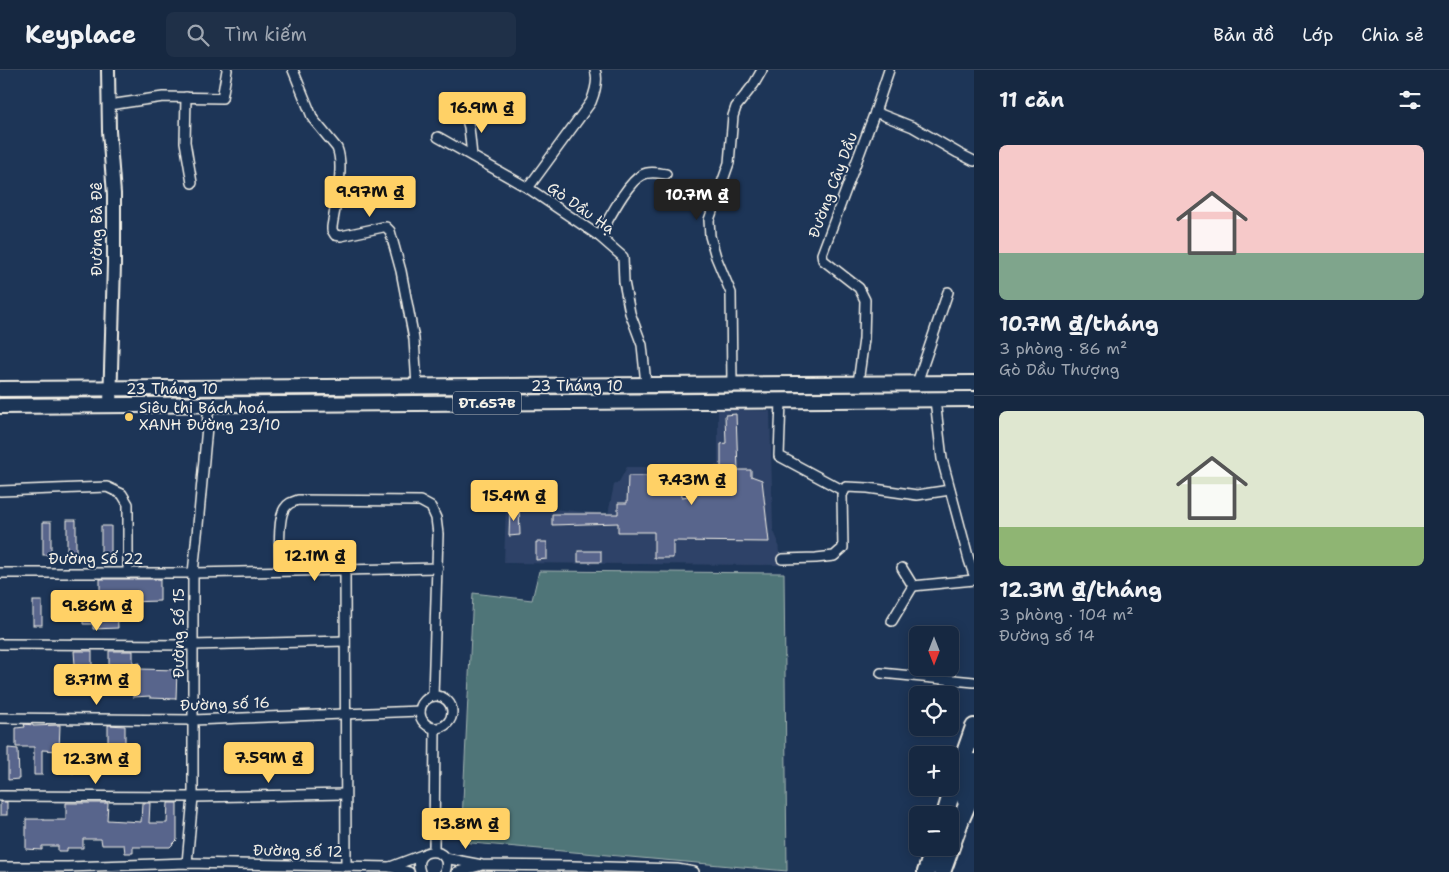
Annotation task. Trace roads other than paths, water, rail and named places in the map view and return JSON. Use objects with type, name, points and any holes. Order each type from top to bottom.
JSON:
[{"type":"highway","points":[[952,806],[954,784],[974,727]]},
{"type":"highway","points":[[955,806],[974,761]]},
{"type":"highway","points":[[959,807],[974,789]]},
{"type":"highway","points":[[926,872],[931,856]]},
{"type":"highway","points":[[942,872],[945,856]]},
{"type":"main road","name":"23 Tháng 10","points":[[0,389],[974,383]]},
{"type":"main road","name":"23 Tháng 10","points":[[0,406],[974,399]]},
{"type":"street","name":"Đường Bà Đê","points":[[108,70],[110,147],[113,173],[114,264],[110,405]]},
{"type":"street","points":[[109,105],[163,97],[222,98],[227,70]]},
{"type":"street","points":[[293,70],[313,119],[340,154],[340,168],[332,227],[333,233],[341,236],[382,227],[386,227],[390,231],[399,264],[414,339],[418,386]]},
{"type":"street","points":[[732,384],[731,292],[716,258],[708,226],[729,163],[733,116],[736,106],[754,84],[762,70]]},
{"type":"street","name":"Đường Cây Dầu","points":[[858,383],[864,339],[866,300],[859,288],[823,260],[822,254],[889,70]]},
{"type":"street","name":"Gò Dầu Hạ","points":[[596,71],[596,86],[591,102],[528,188],[599,236],[623,257],[624,282],[630,313],[642,346],[646,384]]},
{"type":"street","points":[[186,97],[185,142],[192,182]]},
{"type":"street","points":[[875,112],[913,127],[974,161]]},
{"type":"street","points":[[466,117],[472,156]]},
{"type":"street","points":[[438,137],[528,188]]},
{"type":"street","points":[[599,236],[634,180],[646,173],[666,174]]},
{"type":"street","points":[[917,383],[948,292]]},
{"type":"street","points":[[935,400],[940,449],[974,575]]},
{"type":"street","points":[[781,401],[779,456],[844,491]]},
{"type":"street","name":"Đường Số 15","points":[[186,863],[193,797],[192,573],[209,405]]},
{"type":"street","name":"Đường Số 22","points":[[0,491],[107,487],[122,494],[128,504],[128,573]]},
{"type":"street","points":[[782,558],[834,556],[844,548],[842,495],[846,487],[917,495],[950,490]]},
{"type":"street","points":[[280,570],[280,521],[283,510],[289,503],[298,500],[420,500],[431,506],[436,518],[438,534],[433,696]]},
{"type":"street","points":[[192,573],[438,568]]},
{"type":"street","points":[[902,568],[913,586]]},
{"type":"street","points":[[345,569],[346,866]]},
{"type":"street","name":"Đường Số 22","points":[[0,573],[192,573]]},
{"type":"street","points":[[913,586],[974,580]]},
{"type":"street","points":[[892,621],[913,586]]},
{"type":"street","points":[[0,644],[193,645],[345,641]]},
{"type":"street","points":[[881,673],[974,682]]},
{"type":"street","points":[[433,696],[444,698],[448,701],[452,711],[449,721],[435,728],[422,721],[420,711],[424,701],[433,696]]},
{"type":"street","name":"Đường số 16","points":[[0,718],[193,720],[420,711]]},
{"type":"street","points":[[434,851],[435,728]]},
{"type":"street","points":[[0,796],[193,797],[345,794]]},
{"type":"street","points":[[390,867],[434,851],[440,853],[445,858],[447,864],[445,872]]},
{"type":"street","points":[[420,872],[418,867],[422,855]]},
{"type":"street","points":[[445,858],[482,865],[677,869],[694,872]]},
{"type":"street","points":[[0,866],[156,868],[186,863],[192,872]]},
{"type":"street","name":"Đường số 12","points":[[186,863],[390,867],[409,872]]},
{"type":"street","points":[[457,872],[482,865]]},
{"type":"place","name":"Siêu thị Bách hoá XANH Đường 23/10","points":[[129,417]]}]
